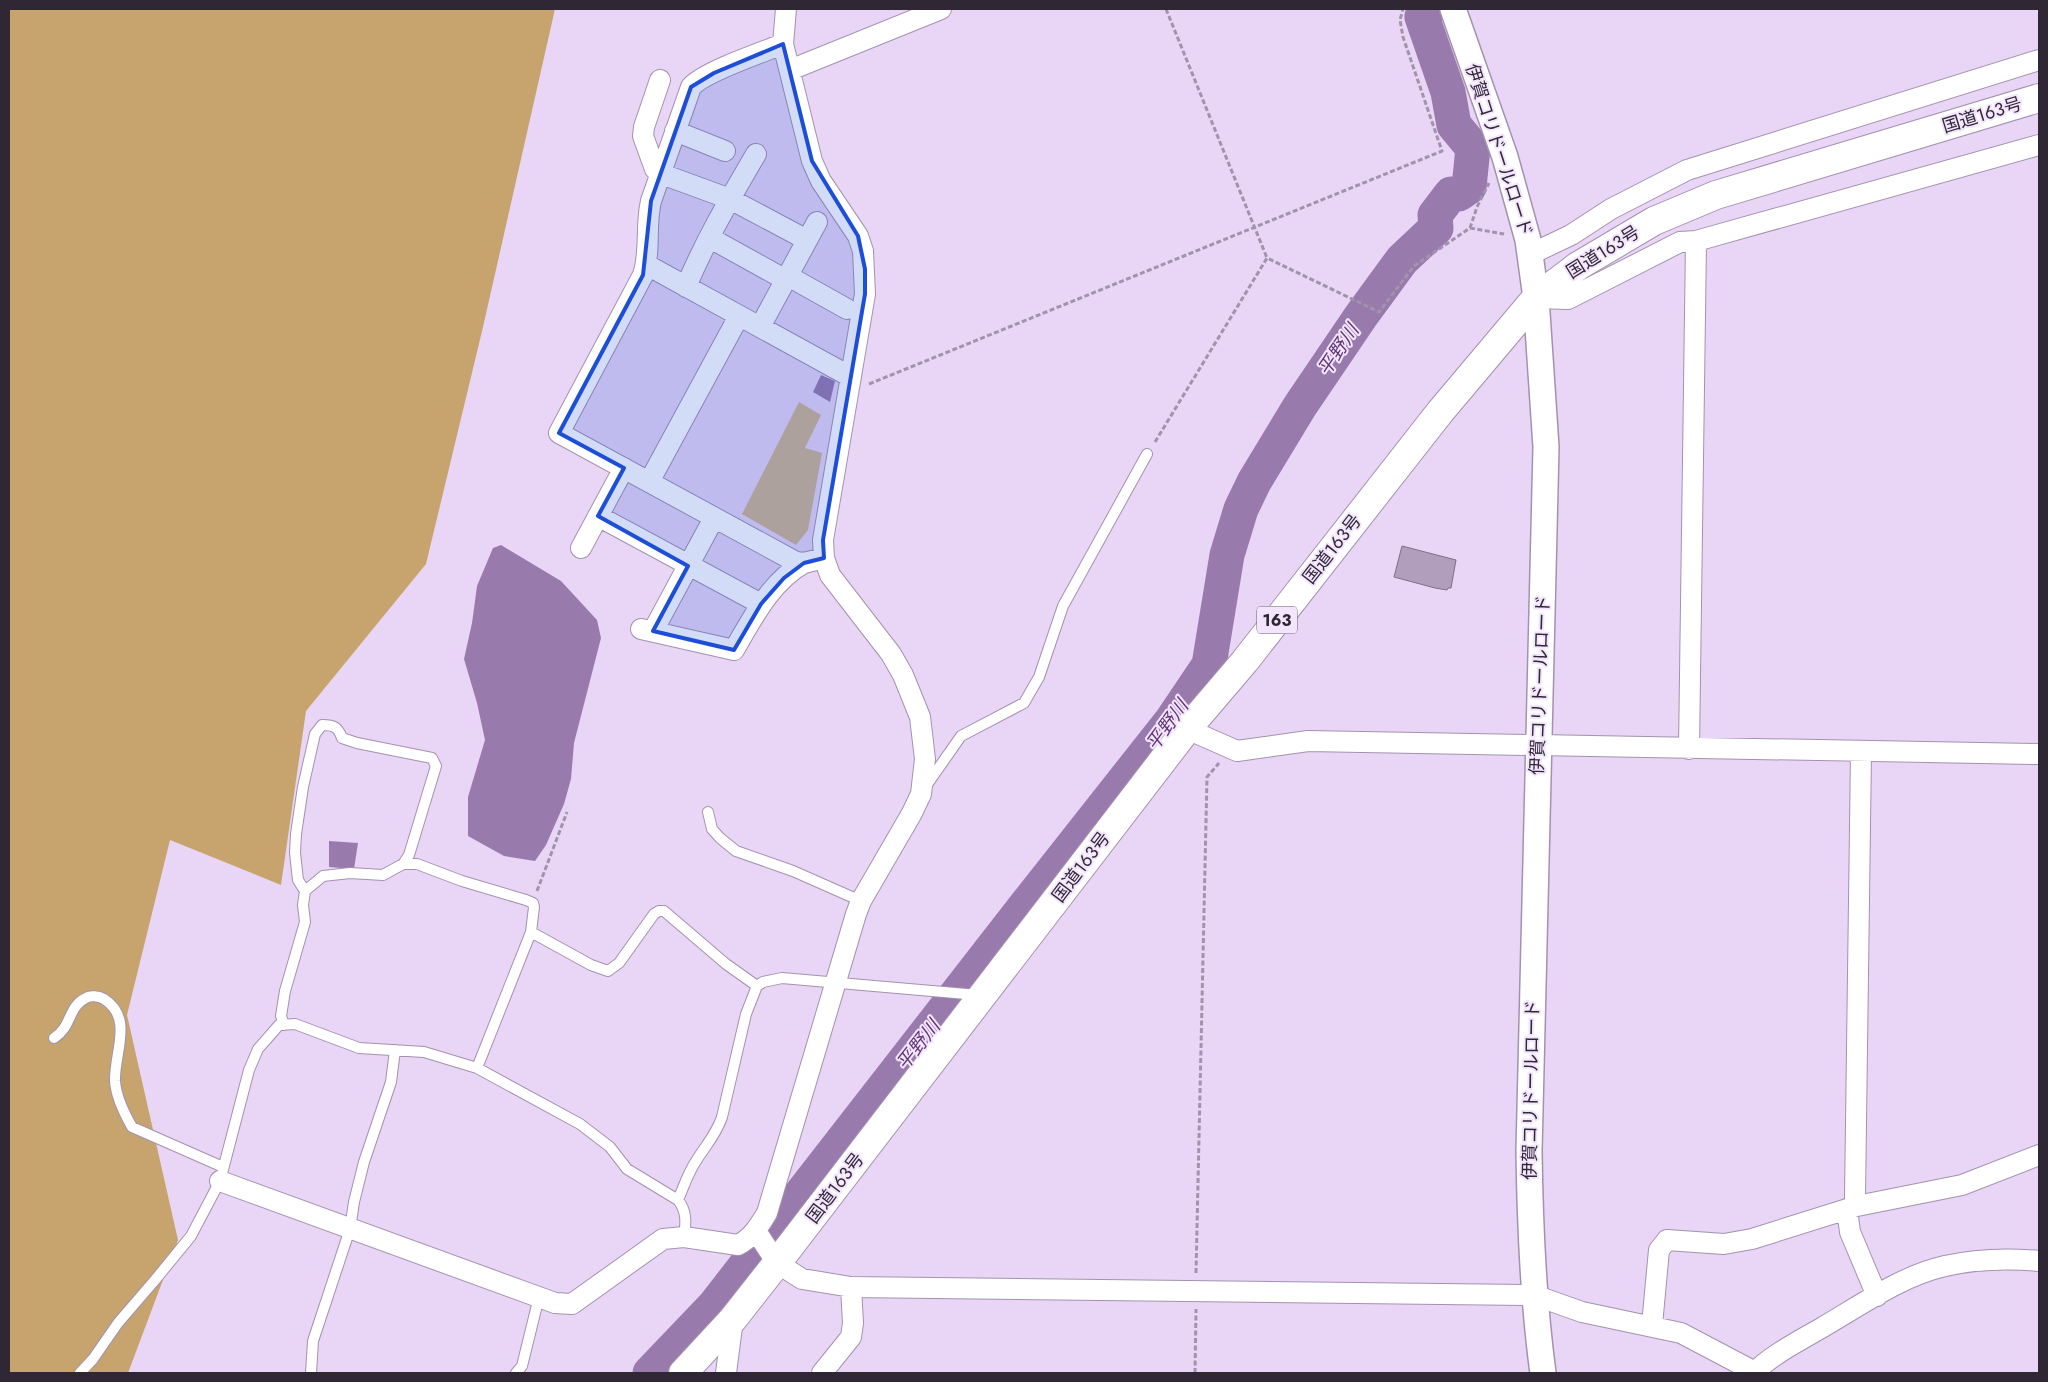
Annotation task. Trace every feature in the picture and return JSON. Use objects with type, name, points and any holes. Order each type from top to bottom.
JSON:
[{"type":"highway","name":"国道163号","points":[[683,1373],[733,1319],[777,1263],[976,995],[1187,728],[1245,661],[1440,412],[1536,298],[1578,266],[1654,221],[1716,195],[2039,98]]},
{"type":"street","points":[[222,1174],[350,1229],[555,1303],[572,1304],[663,1239],[684,1237],[738,1245],[746,1241],[756,1231],[767,1213],[861,901],[921,794],[926,759],[920,717],[902,675],[891,654],[830,575],[824,558],[823,540],[865,294],[863,250],[858,236],[821,181],[812,161],[783,44],[786,9]]},
{"type":"street","points":[[790,70],[941,9]]},
{"type":"street","name":"伊賀コリドールロード","points":[[1453,9],[1505,157],[1530,247],[1536,298],[1546,447],[1529,1151],[1534,1294],[1543,1373]]},
{"type":"street","points":[[783,44],[696,81],[691,87],[659,173],[647,216],[647,265],[640,283],[614,333],[559,433],[796,562],[804,563]]},
{"type":"street","points":[[1530,247],[1571,235],[1611,209],[1654,185],[1687,170],[2039,60]]},
{"type":"street","points":[[660,80],[643,136],[650,158],[659,173],[730,199],[807,240]]},
{"type":"street","points":[[675,131],[725,151]]},
{"type":"street","points":[[1536,298],[1568,299],[1680,242],[1696,241],[2039,145]]},
{"type":"street","points":[[686,287],[730,199],[756,154]]},
{"type":"street","points":[[760,327],[817,222]]},
{"type":"street","points":[[710,238],[847,309]]},
{"type":"street","points":[[1689,749],[1696,241]]},
{"type":"street","points":[[647,265],[760,327],[850,384]]},
{"type":"street","points":[[649,482],[739,316]]},
{"type":"street","points":[[581,548],[624,468]]},
{"type":"street","points":[[598,516],[761,604]]},
{"type":"street","points":[[714,518],[688,566],[647,630],[734,650],[761,604],[788,574],[804,563],[824,558]]},
{"type":"street","points":[[1187,728],[1237,751],[1308,741],[2039,754]]},
{"type":"street","points":[[1861,752],[1855,1197],[1852,1207],[1850,1232],[1877,1296]]},
{"type":"street","points":[[1652,1325],[1659,1250],[1667,1240],[1724,1244],[1752,1239],[1852,1207],[1962,1185],[2039,1155]]},
{"type":"street","points":[[756,1231],[777,1263],[802,1280],[851,1287],[1534,1294],[1582,1312],[1652,1325],[1680,1333],[1754,1372],[1790,1347],[1917,1275],[1945,1266],[1998,1259],[2039,1262]]},
{"type":"street","points":[[822,1373],[851,1336],[853,1323],[851,1287]]},
{"type":"street","points":[[726,1373],[733,1319]]},
{"type":"lane","points":[[921,794],[961,736],[1024,703],[1039,677],[1063,606],[1148,454]]},
{"type":"lane","points":[[284,1025],[281,1016],[285,991],[305,922],[302,905],[305,891],[323,876],[350,873],[383,875],[403,864],[409,855],[436,766],[432,758],[357,743],[342,738],[338,728],[332,725],[322,725],[315,734],[303,788],[296,834],[295,853],[298,880],[305,891]]},
{"type":"lane","points":[[708,812],[712,829],[736,851],[793,871],[861,901]]},
{"type":"lane","points":[[403,864],[417,864],[462,882],[533,903],[532,932],[477,1068]]},
{"type":"lane","points":[[532,932],[591,965],[608,971],[619,963],[654,914],[664,911],[726,964],[757,986]]},
{"type":"lane","points":[[678,1200],[696,1160],[717,1133],[746,1014],[757,986],[763,982],[782,978],[976,995]]},
{"type":"lane","points":[[54,1038],[62,1033],[70,1021],[75,1005],[87,996],[102,998],[111,1005],[118,1018],[122,1032],[115,1081],[121,1105],[132,1127],[222,1174]]},
{"type":"lane","points":[[80,1373],[93,1359],[118,1323],[191,1236],[222,1174],[249,1070],[258,1049],[279,1025],[295,1024],[359,1048],[424,1052],[477,1068],[580,1124],[610,1147],[627,1170],[678,1200],[683,1206],[686,1221],[684,1237]]},
{"type":"lane","points":[[311,1373],[313,1341],[350,1229],[349,1222],[364,1162],[391,1082],[395,1050]]},
{"type":"lane","points":[[516,1373],[522,1366],[539,1297]]},
{"type":"path","points":[[1166,9],[1267,258],[1379,312],[1414,266],[1470,228],[1477,206],[1505,157]]},
{"type":"path","points":[[850,384],[1256,227],[1442,151],[1403,36],[1400,20],[1403,9]]},
{"type":"path","points":[[1470,228],[1530,247]]},
{"type":"path","points":[[1148,454],[1267,258]]},
{"type":"path","points":[[1195,1373],[1207,777],[1218,763],[1237,751]]},
{"type":"path","points":[[533,903],[567,812]]},
{"type":"highlighted area","points":[[783,44],[812,161],[858,236],[865,269],[865,294],[823,540],[824,558],[804,563],[784,578],[761,604],[734,650],[653,631],[688,566],[598,516],[624,468],[559,433],[643,275],[651,201],[691,87],[714,73]]},
{"type":"shaded area","points":[[9,9],[555,9],[483,327],[426,564],[306,711],[281,885],[170,840],[127,1015],[178,1240],[128,1373],[9,1373]]},
{"type":"shaded area","points":[[821,375],[835,381],[830,402],[813,392]]},
{"type":"shaded area","points":[[799,402],[821,415],[805,448],[822,453],[808,530],[796,545],[742,514]]},
{"type":"shaded area","points":[[501,545],[561,581],[597,620],[601,638],[574,743],[571,779],[564,804],[546,845],[535,861],[504,856],[468,836],[468,797],[485,740],[477,703],[464,659],[472,623],[477,586],[493,548]]},
{"type":"shaded area","points":[[329,841],[358,843],[354,869],[329,867]]},
{"type":"building","points":[[1402,546],[1456,560],[1451,588],[1447,590],[1435,588],[1394,577]]},
{"type":"waterway","name":"平野川","points":[[650,1373],[715,1305],[1172,720],[1209,665],[1227,555],[1241,509],[1254,482],[1300,406],[1361,316],[1402,260],[1436,228],[1435,215],[1451,194],[1459,194],[1469,187],[1473,148],[1454,125],[1448,92],[1422,17],[1429,9]]}]
